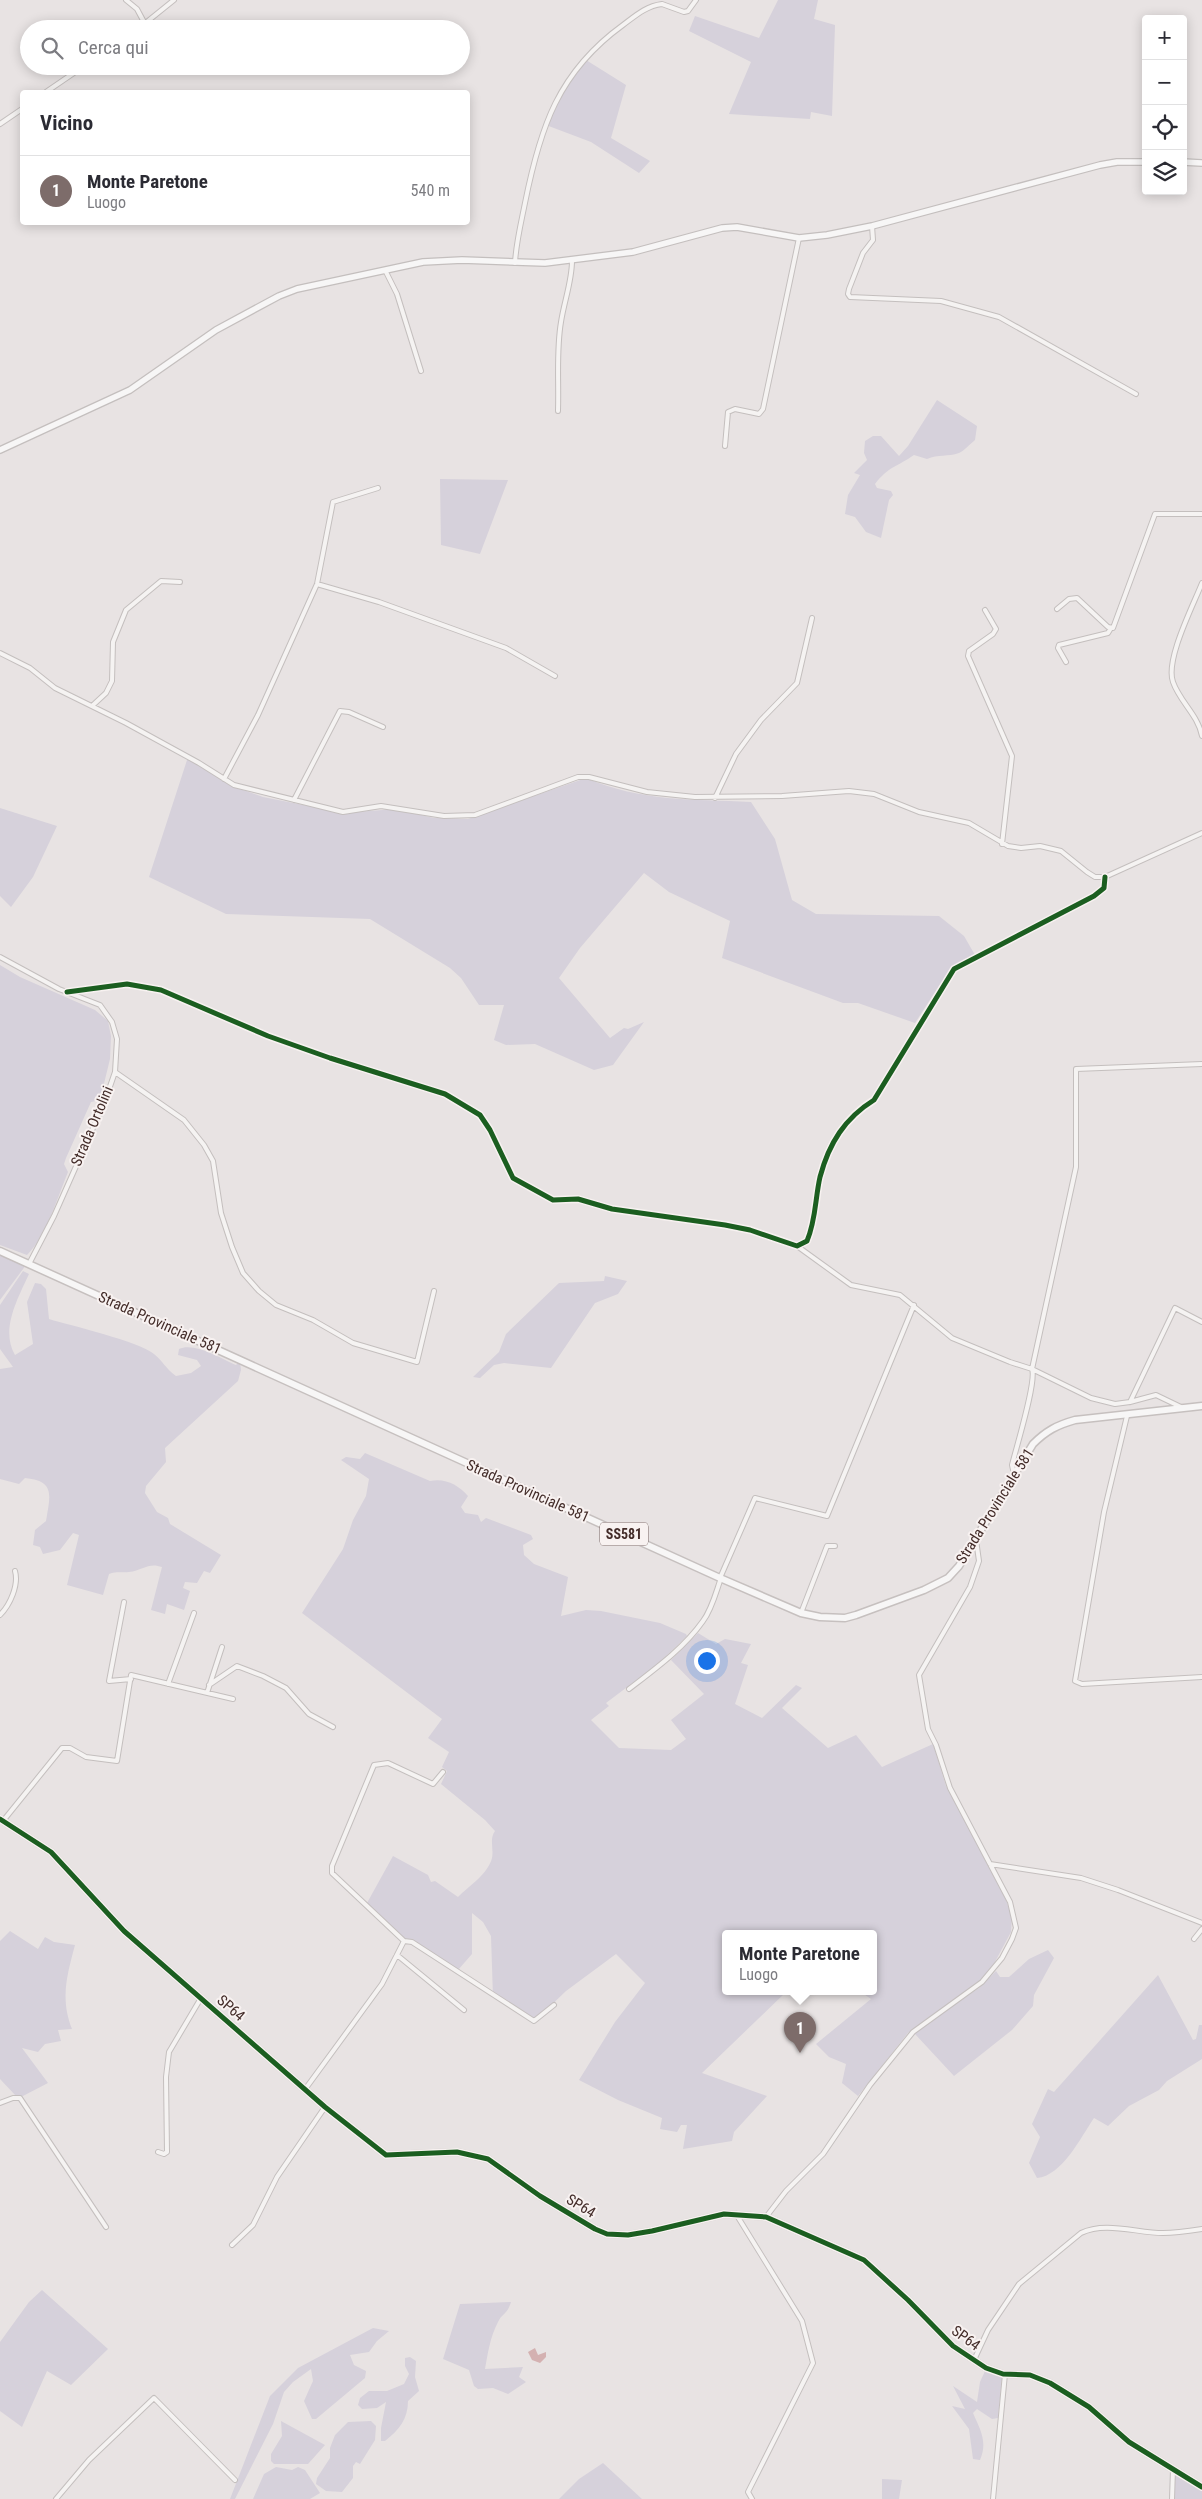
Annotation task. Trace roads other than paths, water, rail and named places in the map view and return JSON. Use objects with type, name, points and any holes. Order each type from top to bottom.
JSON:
[{"type":"main road","name":"Strada Provinciale 581","points":[[0,1251],[721,1578],[801,1613],[820,1617],[845,1618],[868,1612],[924,1590],[948,1578],[959,1566],[976,1540],[1033,1444],[1045,1432],[1057,1425],[1075,1420],[1127,1416],[1202,1406]]},
{"type":"street","points":[[126,0],[137,9],[143,20]]},
{"type":"street","points":[[150,20],[174,0]]},
{"type":"street","points":[[514,264],[517,238],[542,129],[559,94],[594,47],[642,11],[662,4],[684,12],[688,11],[696,0]]},
{"type":"street","points":[[49,90],[71,75]]},
{"type":"street","points":[[0,124],[20,110]]},
{"type":"street","points":[[0,450],[130,390],[198,340],[278,296],[297,289],[411,264],[437,261],[514,264],[572,261],[633,252],[722,228],[737,227],[799,238],[872,226],[1100,165],[1118,162],[1142,162]]},
{"type":"street","points":[[1187,162],[1202,163]]},
{"type":"street","points":[[872,226],[873,240],[863,252],[850,289],[850,297],[941,301],[999,317],[1136,394]]},
{"type":"street","points":[[725,446],[728,412],[735,408],[759,414],[763,409],[799,238]]},
{"type":"street","points":[[558,410],[559,388],[556,371],[560,323],[572,261]]},
{"type":"street","points":[[385,270],[397,294],[421,371]]},
{"type":"street","points":[[224,779],[258,715],[317,584],[333,502],[378,488]]},
{"type":"street","points":[[1066,662],[1058,648],[1059,645],[1108,633],[1115,625],[1154,514],[1202,514]]},
{"type":"street","points":[[92,706],[106,693],[112,681],[113,642],[126,610],[161,581],[180,582]]},
{"type":"street","points":[[317,584],[379,602],[498,645],[555,676]]},
{"type":"street","points":[[1202,584],[1170,667],[1173,683],[1198,721],[1202,736]]},
{"type":"street","points":[[1057,609],[1069,599],[1077,598],[1111,628]]},
{"type":"street","points":[[985,610],[996,629],[993,634],[969,651],[968,656],[1012,756],[1002,844]]},
{"type":"street","points":[[715,798],[736,754],[762,720],[797,684],[812,618]]},
{"type":"street","points":[[0,653],[30,668],[54,688],[126,723],[234,785],[343,812],[381,806],[444,816],[475,815],[578,777],[589,777],[647,792],[715,798],[849,791],[874,794],[919,812],[969,823],[1002,844],[1020,848],[1040,846],[1061,852],[1095,877],[1105,877],[1202,833]]},
{"type":"street","points":[[294,800],[340,711],[349,712],[383,727]]},
{"type":"street","points":[[797,1246],[807,1241],[813,1227],[820,1177],[836,1134],[857,1110],[874,1100],[954,970],[1094,896],[1104,888],[1105,877]]},
{"type":"street","name":"Strada Ortolini","points":[[0,957],[67,992],[100,1005],[110,1017],[117,1039],[115,1072],[105,1101],[54,1216],[29,1264]]},
{"type":"street","points":[[67,992],[128,984],[160,990],[277,1039],[445,1094],[480,1115],[490,1130],[513,1178],[553,1200],[578,1199],[612,1209],[750,1230],[797,1246],[852,1286],[896,1294],[914,1305],[952,1338],[1032,1369],[1101,1402],[1130,1402],[1156,1395],[1183,1408]]},
{"type":"street","points":[[1014,1474],[1012,1465],[1034,1375],[1032,1369],[1076,1167],[1076,1069],[1202,1064]]},
{"type":"street","points":[[115,1072],[184,1120],[201,1139],[213,1162],[221,1213],[238,1264],[253,1286],[272,1303],[313,1320],[353,1343],[417,1362],[434,1291]]},
{"type":"street","points":[[629,1689],[666,1660],[699,1626],[706,1616],[755,1498],[827,1516],[914,1305]]},
{"type":"street","points":[[1130,1402],[1175,1308],[1202,1322]]},
{"type":"street","points":[[1127,1416],[1104,1512],[1075,1681],[1082,1684],[1202,1677]]},
{"type":"street","points":[[766,2217],[786,2191],[823,2154],[870,2085],[913,2032],[982,1982],[1002,1958],[1016,1928],[1015,1916],[1010,1902],[950,1788],[936,1745],[928,1729],[919,1675],[970,1587],[978,1561],[976,1540]]},
{"type":"street","points":[[801,1613],[827,1546],[835,1546]]},
{"type":"street","points":[[0,1615],[6,1610],[17,1582],[15,1571]]},
{"type":"street","points":[[124,1602],[109,1681],[131,1679]]},
{"type":"street","points":[[168,1684],[194,1613]]},
{"type":"street","points":[[207,1693],[222,1647]]},
{"type":"street","points":[[209,1685],[237,1666],[263,1676],[286,1688],[312,1716],[334,1727]]},
{"type":"street","points":[[2,1820],[62,1748],[70,1748],[86,1757],[117,1761],[131,1675],[233,1699]]},
{"type":"street","points":[[443,1772],[433,1784],[388,1763],[374,1765],[332,1868],[333,1875],[404,1941],[412,1942],[534,2021],[554,2004]]},
{"type":"street","name":"SP64","points":[[2,1820],[51,1852],[124,1931],[306,2088],[325,2107],[386,2155],[457,2152],[488,2159],[540,2196],[606,2234],[628,2235],[716,2216],[736,2214],[766,2217],[864,2260],[908,2300],[940,2335],[974,2360],[986,2368],[1005,2374],[1030,2375],[1050,2383],[1089,2407],[1130,2442],[1202,2487]]},
{"type":"street","points":[[990,1864],[1081,1878],[1118,1890],[1202,1923]]},
{"type":"street","points":[[1194,1939],[1202,1929]]},
{"type":"street","points":[[306,2088],[382,1984],[404,1941]]},
{"type":"street","points":[[397,1955],[464,2010]]},
{"type":"street","points":[[158,2152],[164,2154],[166,2152],[166,2077],[169,2052],[201,1998]]},
{"type":"street","points":[[0,2103],[13,2098],[20,2098],[106,2227]]},
{"type":"street","points":[[232,2245],[253,2225],[277,2177],[325,2107]]},
{"type":"street","points":[[736,2214],[802,2321],[813,2363],[748,2492],[752,2499]]},
{"type":"street","points":[[974,2360],[988,2330],[1019,2284],[1081,2233],[1088,2230],[1105,2228],[1164,2233],[1202,2229]]},
{"type":"street","points":[[993,2499],[1005,2374]]},
{"type":"street","points":[[56,2499],[88,2460],[154,2398],[235,2480]]},
{"type":"street","points":[[1172,2499],[1173,2469]]},
{"type":"place","name":"Monte Paretone","points":[[800,2053]]}]
